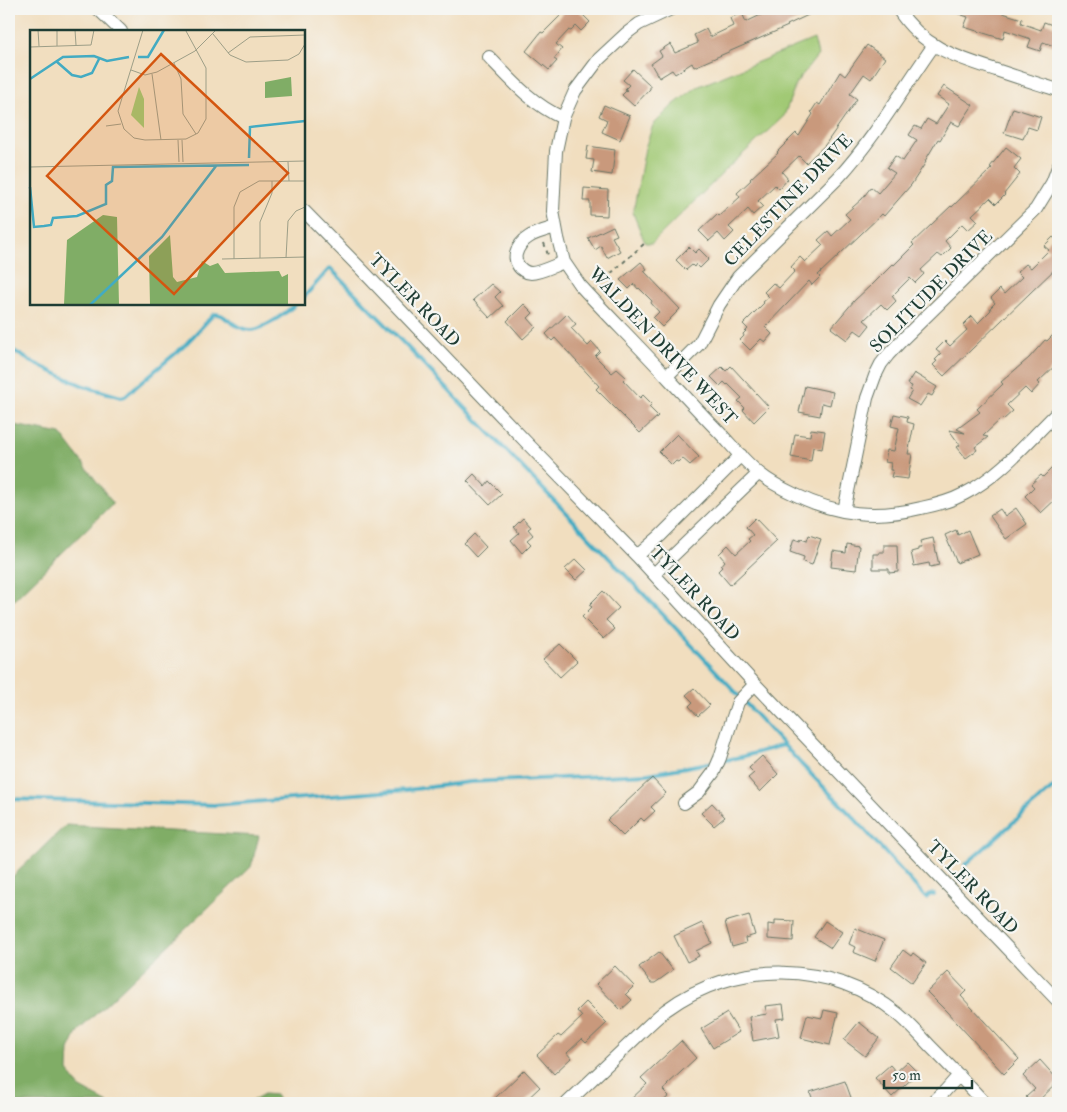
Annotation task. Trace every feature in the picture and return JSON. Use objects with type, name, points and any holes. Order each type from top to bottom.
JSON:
[{"type":"street","points":[[98,9],[120,30]]},
{"type":"street","name":"WALDEN DRIVE WEST","points":[[671,9],[639,24],[627,33],[599,59],[575,91],[563,118],[556,151],[553,211],[564,262],[579,284],[741,456],[759,473],[777,486],[822,506],[859,514],[892,514],[931,506],[963,494],[983,482],[1012,458],[1058,412]]},
{"type":"street","points":[[898,9],[915,30],[943,52],[1058,90]]},
{"type":"street","name":"CELESTINE DRIVE","points":[[667,376],[699,344],[719,305],[738,277],[838,178],[858,155],[934,45]]},
{"type":"street","points":[[489,57],[533,100],[563,118]]},
{"type":"street","name":"SOLITUDE DRIVE","points":[[844,511],[867,398],[881,364],[903,339],[1036,209],[1052,183],[1058,167]]},
{"type":"street","name":"TYLER ROAD","points":[[305,212],[637,556],[755,684],[1058,1001]]},
{"type":"street","points":[[556,227],[524,240],[518,248],[516,258],[518,266],[524,271],[531,273],[564,262]]},
{"type":"street","points":[[637,556],[660,536],[741,456]]},
{"type":"street","points":[[654,574],[759,473]]},
{"type":"street","points":[[684,803],[699,792],[714,772],[738,702],[755,684]]},
{"type":"street","points":[[567,1103],[655,1019],[685,998],[704,988],[724,981],[769,972],[789,972],[820,976],[849,986],[872,997],[898,1014],[909,1024],[985,1103]]},
{"type":"street","points":[[932,1103],[959,1075]]},
{"type":"path","points":[[544,243],[550,261]]},
{"type":"path","points":[[599,284],[645,243]]},
{"type":"green space","points":[[814,39],[818,55],[796,83],[784,116],[652,243],[645,243],[633,213],[645,148],[653,125],[673,105],[697,87]]},
{"type":"green space","points":[[9,424],[61,434],[113,503],[9,605]]},
{"type":"green space","points":[[66,825],[259,836],[251,867],[78,1031],[69,1050],[68,1071],[79,1087],[108,1103],[9,1103],[9,880]]},
{"type":"green space","points":[[264,1094],[275,1095],[280,1103],[247,1103]]},
{"type":"building","points":[[567,9],[577,9],[590,22],[581,31],[576,26],[571,31],[569,30],[556,44],[562,49],[554,59],[557,61],[549,70],[526,51],[541,32],[543,33]]},
{"type":"building","points":[[765,9],[821,9],[788,26],[694,67],[692,63],[675,74],[672,70],[659,78],[651,64],[662,56],[659,51],[670,44],[675,53],[698,43],[694,35],[706,29],[710,37],[733,26],[730,18],[742,13],[746,22],[767,12]]},
{"type":"building","points":[[950,9],[990,9],[1022,19],[1021,23],[1041,30],[1044,22],[1058,27],[1058,34],[1054,46],[1043,42],[1040,51],[1028,47],[1031,39],[1005,30],[1003,39],[964,27],[968,17],[950,11]]},
{"type":"building","points":[[867,45],[885,58],[871,79],[864,74],[850,94],[857,99],[825,145],[806,163],[799,156],[782,172],[788,179],[779,189],[775,185],[758,201],[763,206],[753,215],[748,209],[729,227],[734,232],[725,241],[718,233],[709,241],[699,231],[717,214],[719,216],[740,197],[737,193],[796,133],[799,136],[813,114],[811,112],[817,103],[820,105],[840,72],[845,76]]},
{"type":"building","points":[[633,69],[650,85],[650,89],[634,106],[622,95],[629,85],[623,80]]},
{"type":"building","points":[[944,86],[973,105],[959,126],[951,122],[940,140],[938,139],[911,185],[884,216],[882,214],[818,275],[820,277],[812,285],[809,281],[765,327],[772,334],[765,342],[761,339],[750,350],[740,340],[748,329],[743,324],[769,297],[764,292],[773,283],[779,288],[795,271],[791,267],[800,257],[805,262],[823,245],[818,240],[828,231],[832,236],[850,219],[845,214],[862,199],[871,187],[878,193],[895,173],[887,168],[895,156],[903,161],[917,140],[909,135],[915,126],[921,129],[927,119],[936,124],[949,104],[937,96]]},
{"type":"building","points":[[604,105],[630,116],[620,140],[602,132],[607,120],[599,116]]},
{"type":"building","points":[[1013,108],[1041,117],[1037,130],[1028,127],[1023,139],[1004,133]]},
{"type":"building","points":[[588,146],[615,150],[612,175],[592,172],[594,160],[586,159]]},
{"type":"building","points":[[1006,147],[1021,159],[1014,168],[1020,174],[1005,195],[996,204],[990,198],[972,215],[978,221],[968,230],[962,224],[945,241],[951,248],[942,257],[938,254],[921,270],[924,274],[915,283],[910,278],[892,296],[896,301],[887,310],[881,304],[864,320],[870,325],[862,335],[855,330],[847,340],[831,328],[854,301],[914,245],[912,243],[992,168],[990,167]]},
{"type":"building","points":[[584,188],[608,190],[607,216],[590,215],[590,201],[583,201]]},
{"type":"building","points":[[613,226],[617,235],[612,237],[620,251],[607,258],[601,246],[595,250],[588,238]]},
{"type":"building","points":[[1053,237],[1058,241],[1058,266],[944,376],[933,365],[941,354],[936,350],[945,341],[950,346],[967,330],[963,325],[972,316],[978,323],[995,303],[991,298],[1000,289],[1004,294],[1022,277],[1017,272],[1026,264],[1031,268],[1049,250],[1044,246]]},
{"type":"building","points":[[689,247],[695,253],[699,249],[709,259],[700,268],[696,264],[694,267],[692,265],[686,270],[676,260]]},
{"type":"building","points":[[641,262],[647,269],[644,271],[680,309],[662,327],[653,318],[659,312],[651,303],[652,301],[634,284],[629,289],[620,280]]},
{"type":"building","points":[[491,284],[500,292],[495,297],[503,306],[490,318],[473,300]]},
{"type":"building","points":[[524,304],[533,313],[528,318],[536,327],[523,339],[507,321]]},
{"type":"building","points":[[567,314],[576,324],[571,328],[588,346],[592,342],[600,351],[595,356],[612,373],[617,369],[626,377],[623,380],[640,398],[643,395],[652,404],[649,407],[658,416],[640,433],[596,389],[599,386],[555,338],[552,341],[546,334]]},
{"type":"building","points":[[1058,330],[1058,363],[1038,382],[1040,384],[1031,394],[1025,388],[1007,405],[1013,411],[1003,420],[1002,418],[983,436],[988,437],[975,447],[977,450],[966,458],[957,447],[960,445],[949,430],[965,433],[957,429],[980,412],[977,409],[1003,384],[1001,382]]},
{"type":"building","points":[[731,366],[769,407],[754,422],[738,401],[742,398],[728,384],[724,382],[720,386],[711,377],[722,367],[726,371]]},
{"type":"building","points":[[914,373],[937,387],[932,396],[928,394],[920,406],[907,399],[912,391],[910,390],[912,386],[907,384]]},
{"type":"building","points":[[805,386],[833,392],[830,405],[822,403],[820,416],[799,412]]},
{"type":"building","points":[[894,414],[908,417],[907,422],[914,424],[908,454],[912,454],[908,479],[891,477],[893,470],[890,470],[891,463],[885,462],[887,450],[894,451],[899,428],[891,426]]},
{"type":"building","points":[[811,429],[825,431],[822,449],[813,447],[811,461],[791,457],[795,434],[810,436]]},
{"type":"building","points":[[677,434],[699,457],[690,465],[682,458],[672,465],[659,452]]},
{"type":"building","points":[[1058,462],[1058,497],[1041,513],[1025,496],[1034,487],[1031,484],[1041,475],[1043,477]]},
{"type":"building","points":[[474,474],[485,486],[489,481],[502,494],[490,505],[467,481]]},
{"type":"building","points":[[1016,508],[1027,524],[1006,539],[990,516],[1000,509],[1005,516]]},
{"type":"building","points":[[523,518],[531,527],[528,529],[533,535],[527,540],[531,544],[522,553],[511,540],[519,533],[514,527]]},
{"type":"building","points":[[755,518],[777,541],[730,585],[718,571],[725,561],[719,554],[728,545],[736,554],[750,541],[748,539],[753,535],[746,527]]},
{"type":"building","points":[[956,530],[958,535],[968,530],[978,554],[957,563],[945,535]]},
{"type":"building","points":[[474,534],[486,547],[476,557],[464,544]]},
{"type":"building","points":[[809,535],[821,539],[812,565],[803,562],[804,557],[790,552],[794,539],[807,541]]},
{"type":"building","points":[[933,538],[939,565],[930,567],[929,563],[914,566],[911,552],[922,548],[920,541]]},
{"type":"building","points":[[847,544],[859,546],[856,570],[831,567],[833,551],[846,553]]},
{"type":"building","points":[[884,545],[897,545],[898,572],[889,573],[889,569],[873,569],[873,554],[884,552]]},
{"type":"building","points":[[576,559],[587,570],[576,580],[565,569]]},
{"type":"building","points":[[603,591],[619,608],[606,620],[615,629],[604,639],[582,617],[592,607],[589,605]]},
{"type":"building","points":[[560,644],[577,661],[560,677],[543,659]]},
{"type":"building","points":[[694,688],[710,705],[698,716],[689,706],[693,702],[686,695]]},
{"type":"building","points":[[762,756],[778,774],[760,792],[748,778],[754,773],[749,768]]},
{"type":"building","points":[[652,778],[666,793],[651,807],[655,811],[644,821],[641,818],[623,836],[607,820]]},
{"type":"building","points":[[712,803],[725,817],[714,826],[701,813]]},
{"type":"building","points":[[749,915],[755,935],[745,938],[746,943],[732,947],[725,922]]},
{"type":"building","points":[[775,920],[794,921],[793,941],[768,939],[768,924],[775,925]]},
{"type":"building","points":[[825,921],[842,932],[831,948],[814,937]]},
{"type":"building","points":[[702,923],[712,943],[696,951],[699,956],[687,962],[674,936]]},
{"type":"building","points":[[855,928],[884,940],[875,961],[853,952],[855,947],[849,944]]},
{"type":"building","points":[[903,950],[911,956],[913,953],[926,963],[912,983],[891,967]]},
{"type":"building","points":[[659,952],[673,970],[655,983],[651,983],[639,967]]},
{"type":"building","points":[[615,966],[634,986],[626,994],[632,1000],[621,1010],[596,984]]},
{"type":"building","points":[[948,972],[966,991],[961,996],[1019,1059],[1004,1074],[927,992]]},
{"type":"building","points":[[586,1002],[607,1023],[586,1043],[582,1039],[567,1053],[571,1058],[554,1074],[537,1055],[558,1035],[561,1037],[582,1017],[577,1011]]},
{"type":"building","points":[[783,1004],[785,1018],[776,1019],[779,1036],[753,1041],[749,1017],[767,1014],[765,1006]]},
{"type":"building","points":[[824,1010],[838,1013],[830,1045],[801,1038],[807,1015],[822,1018]]},
{"type":"building","points":[[727,1013],[739,1032],[713,1048],[701,1029]]},
{"type":"building","points":[[859,1022],[879,1038],[865,1056],[844,1040]]},
{"type":"building","points":[[681,1041],[696,1058],[663,1090],[669,1096],[661,1103],[627,1103],[647,1084],[641,1078]]},
{"type":"building","points":[[1040,1060],[1058,1082],[1036,1103],[1032,1103],[1026,1097],[1035,1089],[1023,1076]]},
{"type":"building","points":[[907,1062],[918,1073],[892,1097],[875,1078],[890,1065],[896,1072]]},
{"type":"building","points":[[524,1070],[540,1087],[523,1103],[490,1103]]},
{"type":"building","points":[[845,1081],[853,1103],[814,1103],[810,1092]]},
{"type":"waterway","points":[[305,296],[330,268],[653,604],[801,764],[855,819],[926,898],[930,894],[934,895]]},
{"type":"waterway","points":[[9,348],[61,376],[84,386],[121,397],[125,396],[183,347],[214,314],[222,316],[241,327],[252,330],[269,323],[295,305]]},
{"type":"waterway","points":[[721,761],[784,745]]},
{"type":"waterway","points":[[9,799],[214,805],[407,790],[470,782],[648,774],[714,762]]},
{"type":"waterway","points":[[965,865],[1058,783]]}]
